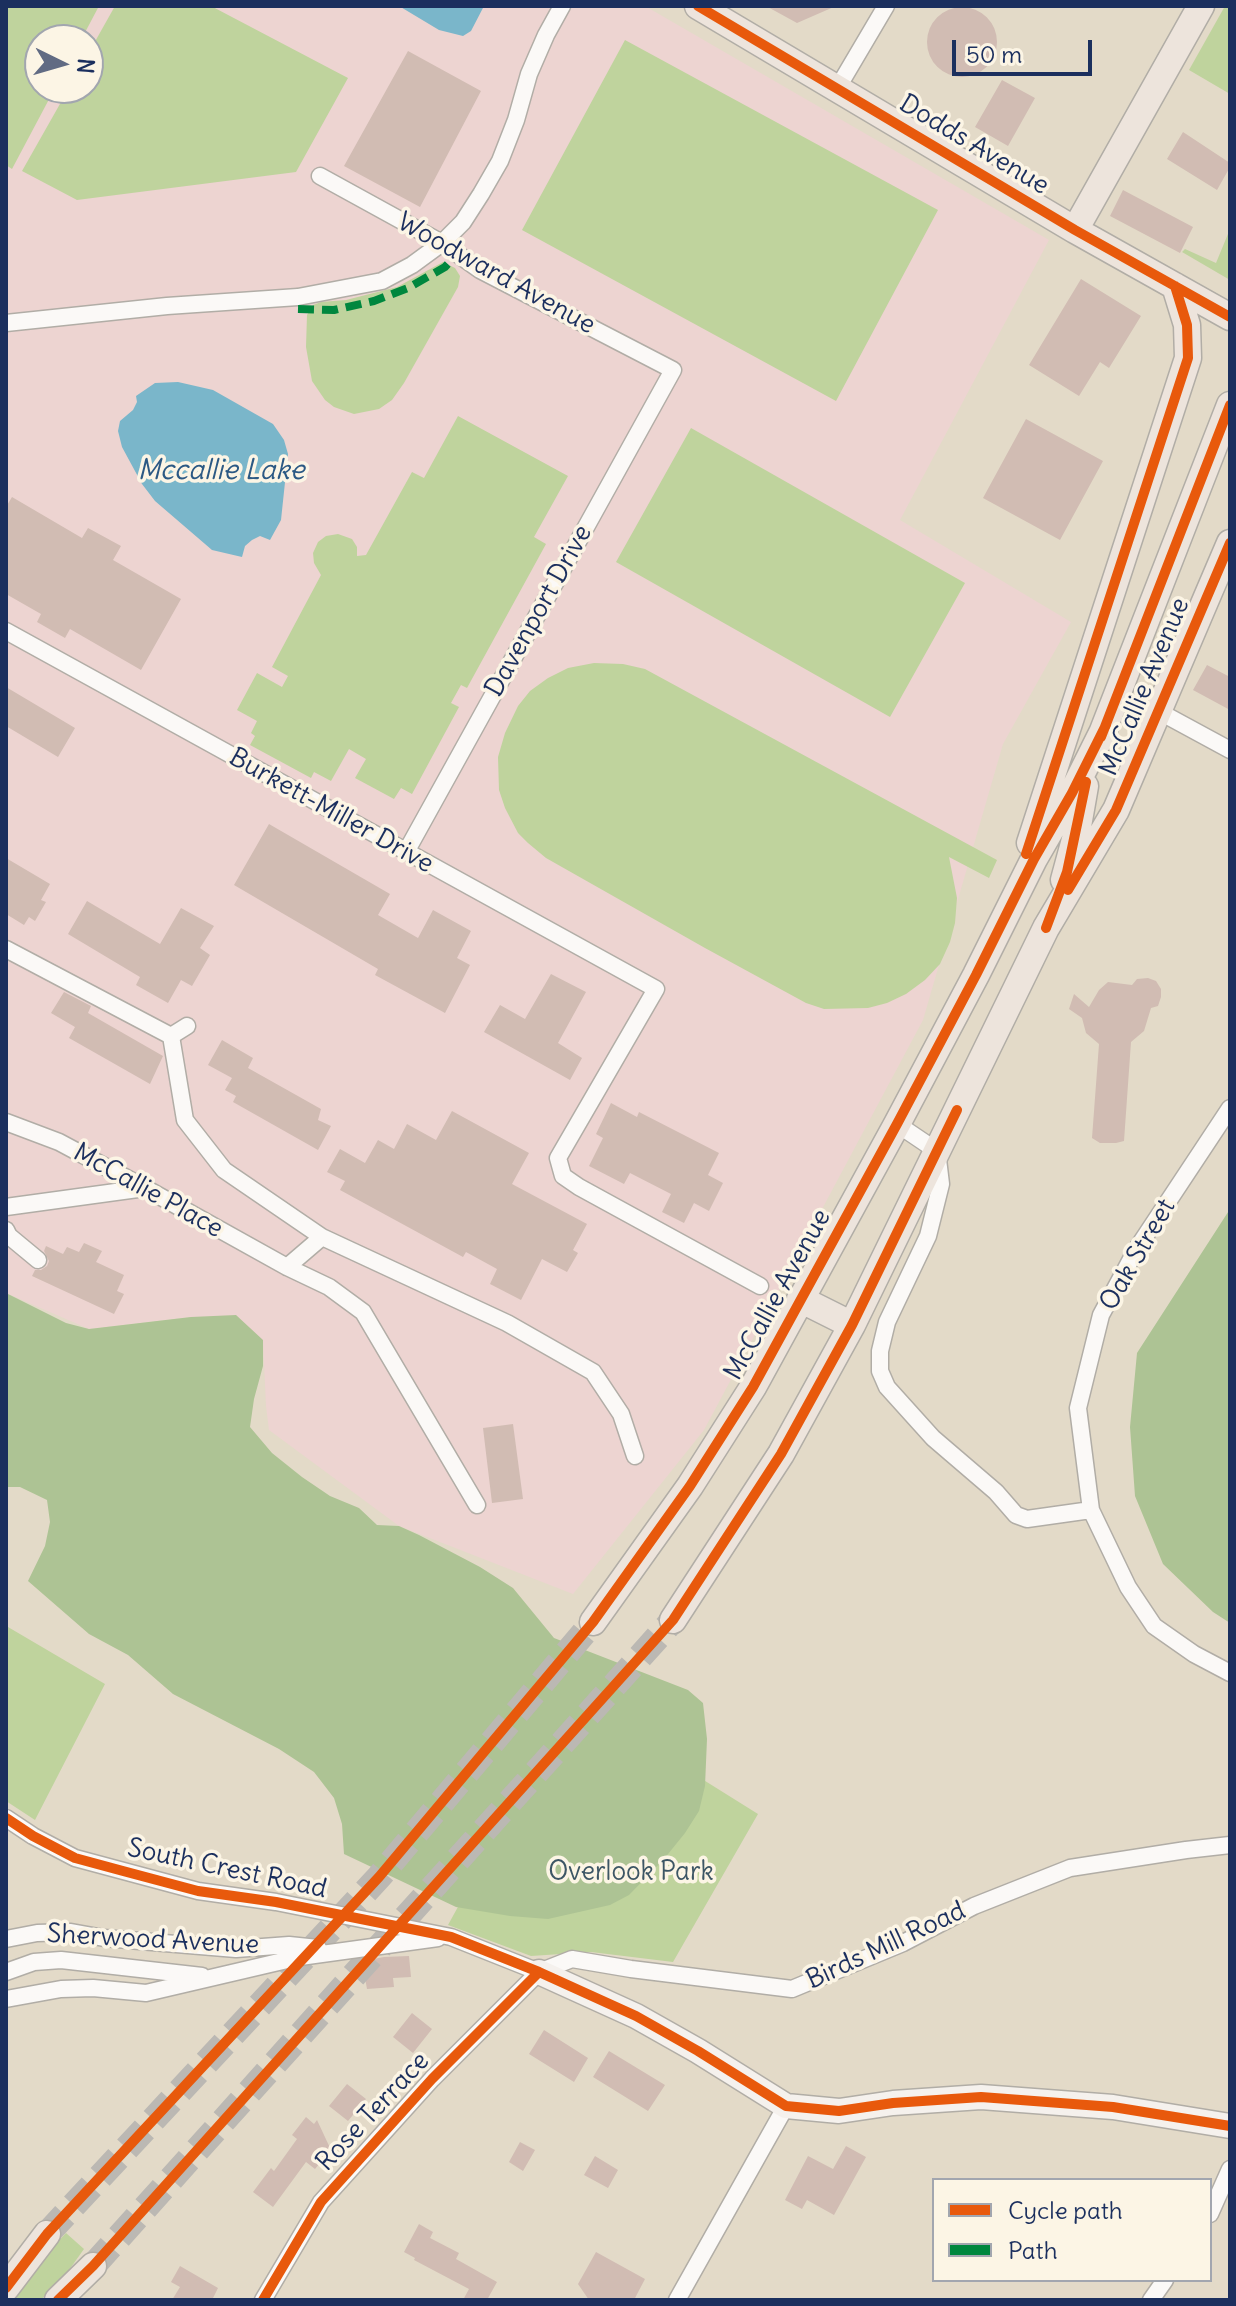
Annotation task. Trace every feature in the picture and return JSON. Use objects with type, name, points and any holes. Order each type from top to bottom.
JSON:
[{"type":"main road","name":"Dodds Avenue","points":[[698,6],[1075,230],[1230,317]]},
{"type":"main road","points":[[1075,230],[1201,6]]},
{"type":"main road","points":[[976,975],[1029,846],[1188,358],[1185,311],[1175,286]]},
{"type":"main road","points":[[1046,928],[1067,872],[1088,772],[1230,405]]},
{"type":"main road","name":"McCallie Avenue","points":[[673,1620],[781,1454],[852,1325],[1046,928],[1116,810],[1230,543]]},
{"type":"main road","points":[[976,975],[1106,725]]},
{"type":"main road","name":"McCallie Avenue","points":[[593,1622],[690,1486],[753,1387],[976,975]]},
{"type":"main road","points":[[800,1299],[852,1325]]},
{"type":"main road","points":[[6,2288],[47,2234]]},
{"type":"main road","points":[[58,2300],[93,2266]]},
{"type":"street","points":[[6,323],[167,306],[298,297],[382,281],[412,265],[442,243],[463,222],[500,161],[529,74],[562,6]]},
{"type":"street","points":[[837,89],[886,6]]},
{"type":"street","name":"Woodward Avenue","points":[[320,176],[442,243],[480,270],[673,370]]},
{"type":"street","name":"Davenport Drive","points":[[406,852],[673,370]]},
{"type":"street","name":"Burkett-Miller Drive","points":[[6,631],[656,989],[558,1158],[563,1176],[760,1286]]},
{"type":"street","points":[[1158,711],[1230,750]]},
{"type":"street","points":[[6,949],[171,1036]]},
{"type":"street","points":[[171,1036],[187,1026]]},
{"type":"street","points":[[171,1036],[185,1120],[224,1170],[322,1237],[507,1323],[593,1372],[621,1414],[635,1456]]},
{"type":"street","name":"Oak Street","points":[[1230,1108],[1136,1250],[1101,1315],[1078,1408],[1091,1510],[1128,1587],[1154,1626],[1194,1654],[1230,1673]]},
{"type":"street","name":"McCallie Place","points":[[6,1122],[59,1142],[329,1287],[363,1312],[477,1505]]},
{"type":"street","points":[[897,1124],[937,1151],[941,1184],[928,1236],[887,1322],[880,1351],[880,1371],[887,1387],[933,1438],[996,1492],[1016,1515],[1027,1519],[1091,1510]]},
{"type":"street","points":[[6,1207],[145,1188]]},
{"type":"street","points":[[6,1230],[38,1260]]},
{"type":"street","points":[[287,1267],[322,1237]]},
{"type":"street","name":"South Crest Road","points":[[6,1818],[75,1858],[198,1891],[276,1902],[451,1937],[539,1972]]},
{"type":"street","name":"Birds Mill Road","points":[[539,1972],[572,1959],[792,1989],[903,1943],[974,1906],[1070,1868],[1230,1845]]},
{"type":"street","name":"Sherwood Avenue","points":[[6,1939],[37,1933],[71,1932],[119,1940],[236,1949],[289,1945],[347,1951]]},
{"type":"street","points":[[6,1999],[61,1989],[93,1988],[146,1993],[300,1957],[451,1937]]},
{"type":"street","name":"Sherwood Avenue","points":[[6,1972],[34,1962],[61,1960],[212,1978]]},
{"type":"street","points":[[539,1972],[636,2016],[786,2106],[839,2111],[893,2103],[981,2097],[1113,2107],[1230,2126]]},
{"type":"street","name":"Rose Terrace","points":[[263,2300],[321,2202],[432,2079],[539,1972]]},
{"type":"street","points":[[6,2012],[36,1993]]},
{"type":"street","points":[[677,2300],[786,2106]]},
{"type":"street","points":[[1212,2210],[1230,2169]]},
{"type":"street","points":[[1151,2300],[1164,2282]]},
{"type":"shaded area","points":[[6,6],[645,6],[1049,240],[900,520],[1071,622],[1003,744],[923,1020],[704,1430],[573,1594],[399,1526],[269,1430],[263,1340],[191,1317],[89,1329],[6,1293]]},
{"type":"green space","points":[[6,6],[99,6],[89,24],[24,24],[24,104],[47,104],[12,169],[6,165]]},
{"type":"green space","points":[[115,6],[211,6],[348,78],[296,172],[77,200],[22,171],[60,104],[104,104],[104,26]]},
{"type":"green space","points":[[1225,6],[1230,6],[1230,94],[1189,70]]},
{"type":"green space","points":[[625,40],[938,210],[836,401],[522,230]]},
{"type":"green space","points":[[1230,229],[1230,280],[1182,252],[1185,249],[1216,263]]},
{"type":"green space","points":[[443,262],[455,268],[460,276],[458,287],[392,400],[379,409],[354,414],[325,400],[312,381],[306,347],[307,315],[313,305],[397,287]]},
{"type":"green space","points":[[458,416],[568,476],[534,537],[546,544],[467,688],[461,685],[451,703],[459,707],[412,794],[401,788],[394,799],[355,778],[366,759],[349,749],[331,781],[314,772],[311,778],[250,745],[257,721],[237,710],[257,673],[282,687],[288,676],[272,667],[321,575],[314,563],[313,553],[318,542],[326,536],[338,534],[352,539],[357,547],[357,556],[366,555],[412,472],[424,478]]},
{"type":"green space","points":[[691,428],[965,583],[890,717],[616,562]]},
{"type":"green space","points":[[594,663],[645,669],[997,860],[989,878],[949,857],[957,898],[955,923],[940,964],[906,994],[887,1003],[868,1008],[824,1009],[806,1003],[705,948],[546,858],[528,843],[518,833],[499,790],[498,757],[505,733],[518,706],[530,691],[568,668]]},
{"type":"green space","points":[[1230,1209],[1230,1623],[1213,1612],[1163,1564],[1135,1496],[1130,1427],[1137,1353]]},
{"type":"green space","points":[[6,1293],[66,1323],[89,1329],[236,1315],[263,1340],[263,1366],[250,1427],[272,1453],[330,1496],[359,1508],[377,1525],[399,1526],[419,1535],[513,1588],[554,1638],[688,1690],[703,1703],[707,1739],[705,1786],[699,1811],[664,1859],[629,1895],[610,1905],[548,1919],[456,1907],[344,1854],[342,1824],[334,1798],[314,1772],[279,1749],[173,1694],[128,1655],[89,1634],[28,1581],[45,1546],[50,1522],[47,1500],[20,1487],[6,1487]]},
{"type":"green space","points":[[8,1627],[105,1684],[35,1820],[6,1801]]},
{"type":"green space","name":"Overlook Park","points":[[702,1779],[758,1814],[673,1962],[591,1952],[531,1956],[448,1925],[520,1794]]},
{"type":"green space","points":[[66,2233],[84,2249],[69,2270],[41,2300],[11,2300],[35,2266]]},
{"type":"water","points":[[399,6],[484,6],[471,31],[463,36],[439,30]]},
{"type":"water","name":"Mccallie Lake","points":[[178,382],[213,390],[273,424],[284,440],[288,454],[281,520],[270,540],[260,536],[252,540],[245,546],[242,557],[212,550],[155,501],[122,447],[118,431],[120,421],[133,410],[136,396],[155,383]]},
{"type":"building","points":[[766,6],[836,6],[797,23]]},
{"type":"building","points":[[969,7],[991,22],[997,42],[995,56],[987,67],[976,75],[955,77],[937,67],[929,56],[927,35],[937,17],[948,9]]},
{"type":"building","points":[[408,51],[481,91],[420,207],[344,166]]},
{"type":"building","points":[[1002,80],[1035,98],[1008,146],[975,127]]},
{"type":"building","points":[[1183,132],[1230,163],[1217,190],[1167,159]]},
{"type":"building","points":[[1123,190],[1193,227],[1180,253],[1110,216]]},
{"type":"building","points":[[1081,279],[1141,316],[1109,368],[1100,362],[1079,396],[1029,365]]},
{"type":"building","points":[[1026,419],[1103,461],[1060,540],[983,498]]},
{"type":"building","points":[[12,497],[82,538],[88,528],[121,546],[113,560],[181,599],[141,670],[70,629],[65,638],[37,622],[41,614],[6,594],[6,507]]},
{"type":"building","points":[[1207,665],[1230,677],[1230,710],[1193,690]]},
{"type":"building","points":[[6,687],[75,728],[58,757],[6,726]]},
{"type":"building","points":[[269,824],[390,894],[378,915],[418,938],[433,910],[471,931],[457,958],[470,965],[445,1013],[375,975],[378,969],[234,885]]},
{"type":"building","points":[[6,858],[50,884],[41,900],[46,902],[35,921],[29,917],[24,925],[6,914]]},
{"type":"building","points":[[87,901],[160,944],[181,908],[214,926],[200,948],[210,955],[192,986],[181,980],[168,1003],[136,985],[140,977],[68,934]]},
{"type":"building","points":[[551,974],[586,992],[558,1043],[582,1058],[570,1080],[484,1032],[500,1005],[525,1019]]},
{"type":"building","points":[[1137,979],[1156,981],[1161,997],[1158,1006],[1151,1008],[1144,1031],[1131,1042],[1124,1141],[1100,1143],[1092,1138],[1099,1044],[1086,1033],[1082,1018],[1069,1009],[1074,994],[1089,1007],[1108,982],[1132,985]]},
{"type":"building","points":[[64,992],[91,1006],[88,1013],[163,1056],[150,1084],[69,1038],[75,1027],[51,1013]]},
{"type":"building","points":[[222,1040],[253,1058],[248,1068],[321,1109],[318,1120],[331,1126],[318,1150],[233,1102],[236,1096],[225,1090],[232,1078],[208,1065]]},
{"type":"building","points":[[611,1103],[637,1117],[639,1112],[719,1153],[708,1175],[723,1183],[709,1211],[694,1203],[684,1223],[662,1212],[671,1194],[630,1173],[624,1184],[589,1166],[603,1138],[596,1134]]},
{"type":"building","points":[[452,1111],[529,1153],[512,1184],[587,1224],[573,1250],[578,1253],[567,1272],[542,1259],[521,1300],[490,1284],[497,1269],[466,1252],[463,1257],[340,1190],[345,1181],[327,1172],[340,1149],[365,1163],[378,1140],[394,1149],[407,1124],[436,1140]]},
{"type":"building","points":[[84,1243],[102,1251],[96,1262],[124,1275],[117,1291],[124,1294],[114,1314],[32,1276],[35,1270],[47,1266],[46,1246],[63,1254],[67,1247],[79,1252]]},
{"type":"building","points":[[513,1424],[523,1499],[492,1503],[483,1428]]},
{"type":"building","points":[[409,1956],[411,1977],[393,1978],[394,1987],[367,1989],[365,1978],[360,1979],[358,1962]]},
{"type":"building","points":[[412,2013],[432,2029],[413,2053],[393,2037]]},
{"type":"building","points":[[544,2030],[588,2058],[574,2082],[529,2054]]},
{"type":"building","points":[[609,2051],[665,2085],[648,2111],[593,2077]]},
{"type":"building","points":[[347,2084],[366,2099],[348,2121],[329,2106]]},
{"type":"building","points":[[306,2117],[314,2124],[317,2120],[331,2150],[315,2169],[306,2162],[273,2207],[253,2192],[271,2168],[274,2171],[297,2139],[292,2135]]},
{"type":"building","points":[[520,2142],[535,2150],[523,2171],[509,2162]]},
{"type":"building","points":[[846,2146],[866,2157],[834,2215],[807,2200],[802,2209],[785,2200],[808,2156],[833,2169]]},
{"type":"building","points":[[595,2156],[618,2170],[608,2188],[584,2175]]},
{"type":"building","points":[[419,2224],[433,2232],[430,2238],[459,2253],[456,2259],[497,2282],[487,2300],[463,2300],[469,2289],[404,2252]]},
{"type":"building","points":[[596,2252],[645,2279],[634,2300],[589,2300],[578,2284]]},
{"type":"building","points":[[180,2266],[218,2288],[212,2300],[172,2300],[180,2287],[171,2282]]},
{"type":"tunnel","points":[[93,2266],[673,1620]]},
{"type":"tunnel","points":[[47,2234],[379,1877],[593,1622]]},
{"type":"marked path","points":[[298,309],[334,310],[374,301],[408,288],[445,267],[457,254]]},
{"type":"cycle path","points":[[698,6],[1075,230],[1230,317]]},
{"type":"cycle path","points":[[1026,854],[1188,358],[1187,325],[1175,286]]},
{"type":"cycle path","points":[[1101,737],[1230,405]]},
{"type":"cycle path","points":[[1068,890],[1116,810],[1230,543]]},
{"type":"cycle path","points":[[6,2288],[47,2234],[379,1877],[593,1622],[690,1486],[753,1387],[897,1124],[1106,725]]},
{"type":"cycle path","points":[[1046,928],[1067,872],[1086,782]]},
{"type":"cycle path","points":[[58,2300],[93,2266],[673,1620],[781,1454],[852,1325],[957,1110]]},
{"type":"cycle path","points":[[6,1818],[75,1858],[123,1871],[198,1891],[276,1902],[451,1937],[636,2016],[786,2106],[839,2111],[893,2103],[981,2097],[1113,2107],[1230,2126]]},
{"type":"cycle path","points":[[263,2300],[321,2202],[432,2079],[539,1972]]}]
